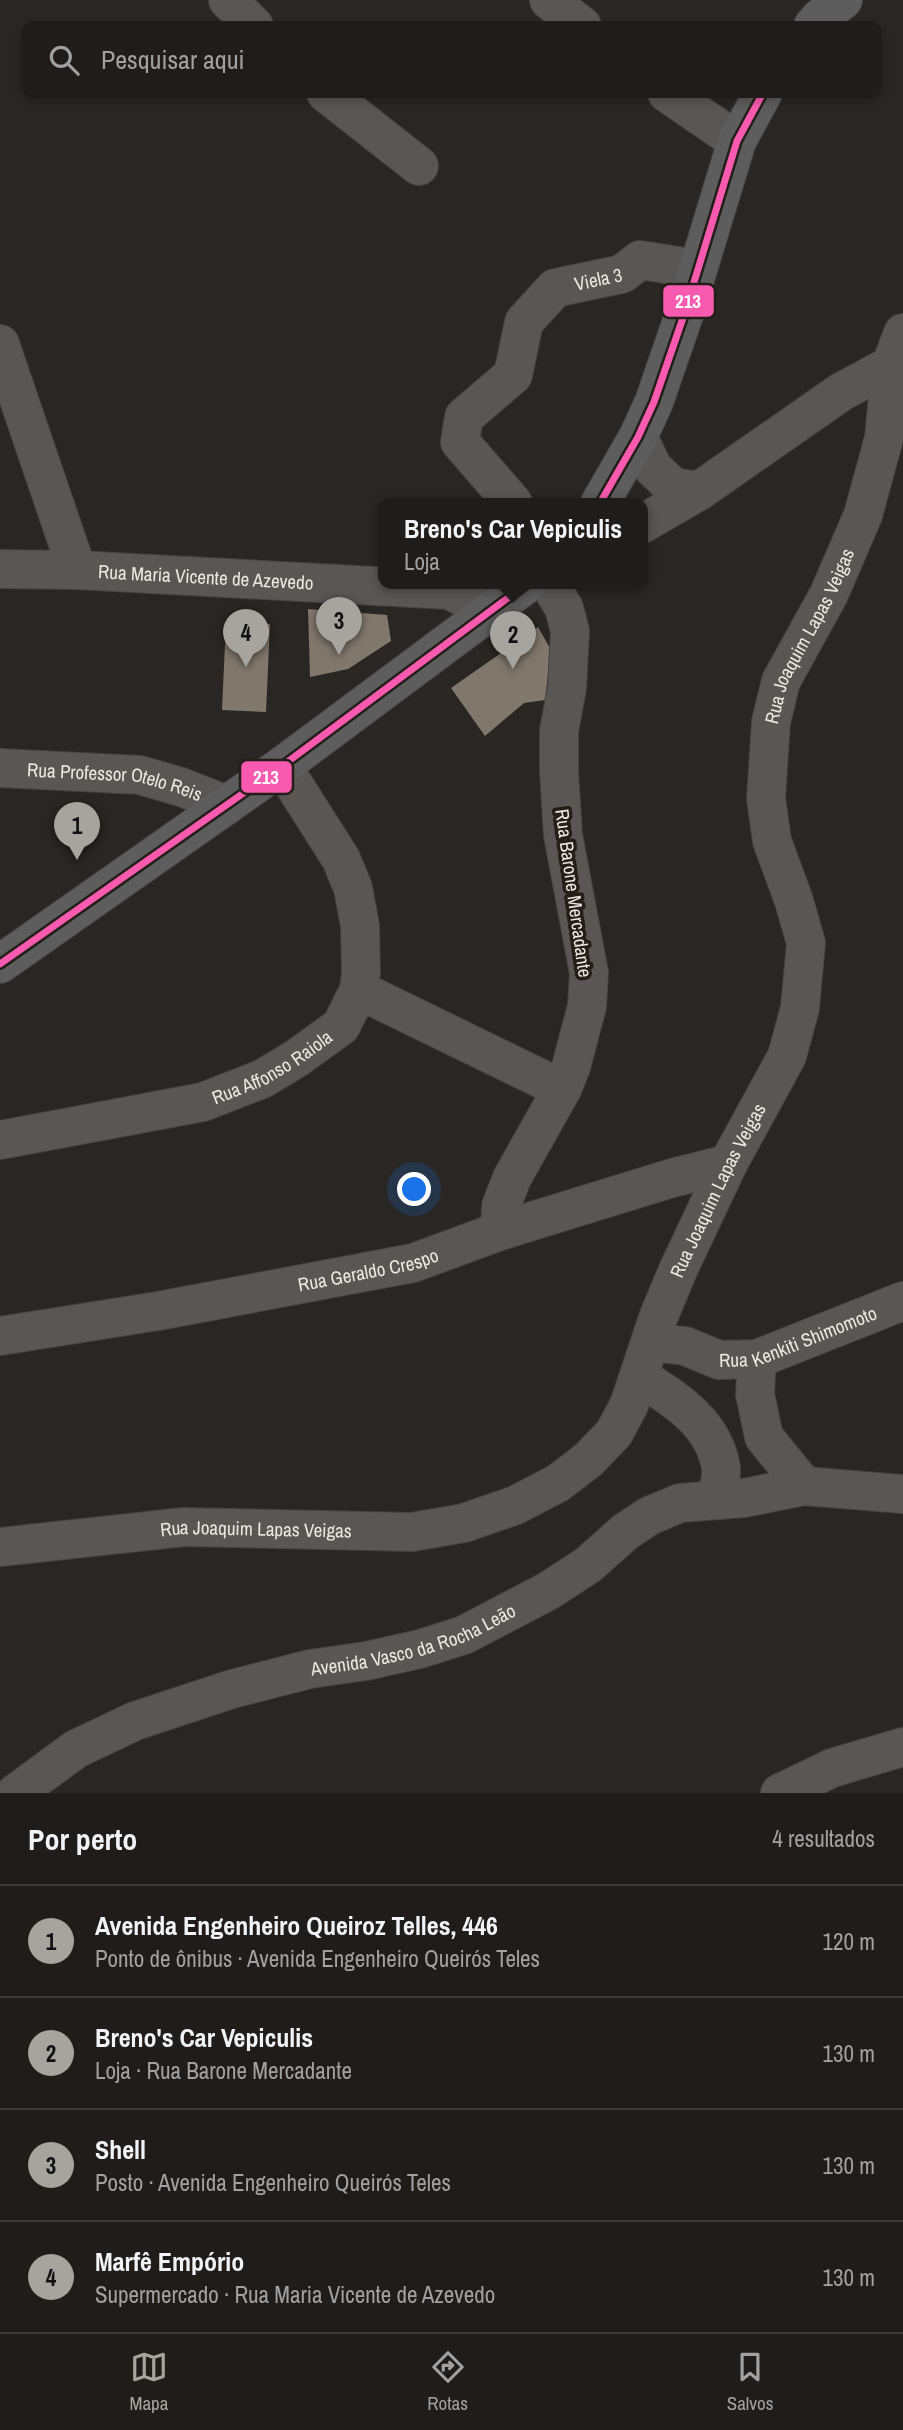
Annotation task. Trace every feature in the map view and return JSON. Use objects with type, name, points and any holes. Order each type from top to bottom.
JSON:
[{"type":"main road","points":[[817,21],[843,0]]},
{"type":"main road","points":[[603,498],[638,437],[654,402],[737,141],[760,98]]},
{"type":"main road","points":[[0,964],[282,766],[520,589]]},
{"type":"street","points":[[228,0],[249,21]]},
{"type":"street","points":[[549,0],[576,21]]},
{"type":"street","points":[[332,98],[418,166]]},
{"type":"street","points":[[674,98],[737,141]]},
{"type":"street","name":"Viela 3","points":[[509,498],[460,442],[464,417],[513,375],[524,321],[555,288],[622,274],[640,260],[698,269]]},
{"type":"street","points":[[0,344],[77,570]]},
{"type":"street","points":[[648,521],[699,491],[841,392],[897,349]]},
{"type":"street","name":"Rua Joaquim Lapas Veigas","points":[[0,1548],[184,1527],[412,1532],[464,1523],[516,1505],[558,1483],[588,1460],[614,1433],[629,1405],[658,1318],[678,1270],[728,1164],[787,1056],[800,1008],[806,943],[772,841],[766,798],[771,722],[780,681],[829,594],[863,515],[884,438],[897,349]]},
{"type":"street","points":[[638,437],[653,468],[673,487],[699,491]]},
{"type":"street","name":"Rua Maria Vicente de Azevedo","points":[[0,569],[77,570],[378,586]]},
{"type":"street","name":"Rua Maria Vicente de Azevedo","points":[[430,589],[449,590],[491,611]]},
{"type":"street","name":"Rua Barone Mercadante","points":[[500,1231],[501,1206],[512,1178],[562,1089],[571,1067],[584,1018],[589,973],[563,835],[559,772],[559,731],[567,688],[570,631],[564,608],[553,589]]},
{"type":"street","name":"Rua Affonso Raiola","points":[[0,1140],[203,1102],[262,1079],[298,1058],[341,1026],[359,990],[361,972],[360,926],[353,888],[341,859],[282,766]]},
{"type":"street","name":"Rua Professor Otelo Reis","points":[[0,768],[140,775],[227,805]]},
{"type":"street","points":[[359,990],[562,1089]]},
{"type":"street","name":"Rua Geraldo Crespo","points":[[0,1336],[158,1311],[413,1263],[500,1231],[672,1178],[728,1164]]},
{"type":"street","name":"Rua Kenkiti Shimomoto","points":[[645,1359],[685,1346],[719,1360],[757,1359],[903,1301]]},
{"type":"street","points":[[645,1359],[672,1397],[698,1420],[714,1443],[721,1470],[717,1500]]},
{"type":"street","points":[[757,1359],[755,1394],[764,1437],[803,1486]]},
{"type":"street","name":"Avenida Vasco da Rocha Leão","points":[[16,1793],[76,1749],[135,1721],[232,1689],[310,1669],[406,1652],[464,1635],[548,1591],[588,1565],[625,1532],[649,1516],[680,1503],[744,1498],[803,1486],[903,1494]]},
{"type":"street","points":[[780,1793],[832,1768],[903,1747]]},
{"type":"building","points":[[308,609],[387,615],[391,641],[348,669],[310,677]]},
{"type":"building","points":[[226,622],[270,624],[266,712],[222,710]]},
{"type":"building","points":[[538,627],[551,650],[545,700],[524,703],[485,736],[451,688]]},
{"type":"transit line","name":"213","points":[[603,498],[638,437],[654,402],[685,312],[737,141],[760,98]]},
{"type":"transit line","name":"213","points":[[0,964],[282,766],[520,589]]},
{"type":"place","name":"Shell","points":[[339,655]]},
{"type":"place","name":"Marfê Empório","points":[[246,667]]},
{"type":"place","name":"Breno's Car Vepiculis","points":[[513,669]]},
{"type":"place","name":"Avenida Engenheiro Queiroz Telles, 446","points":[[77,860]]}]
